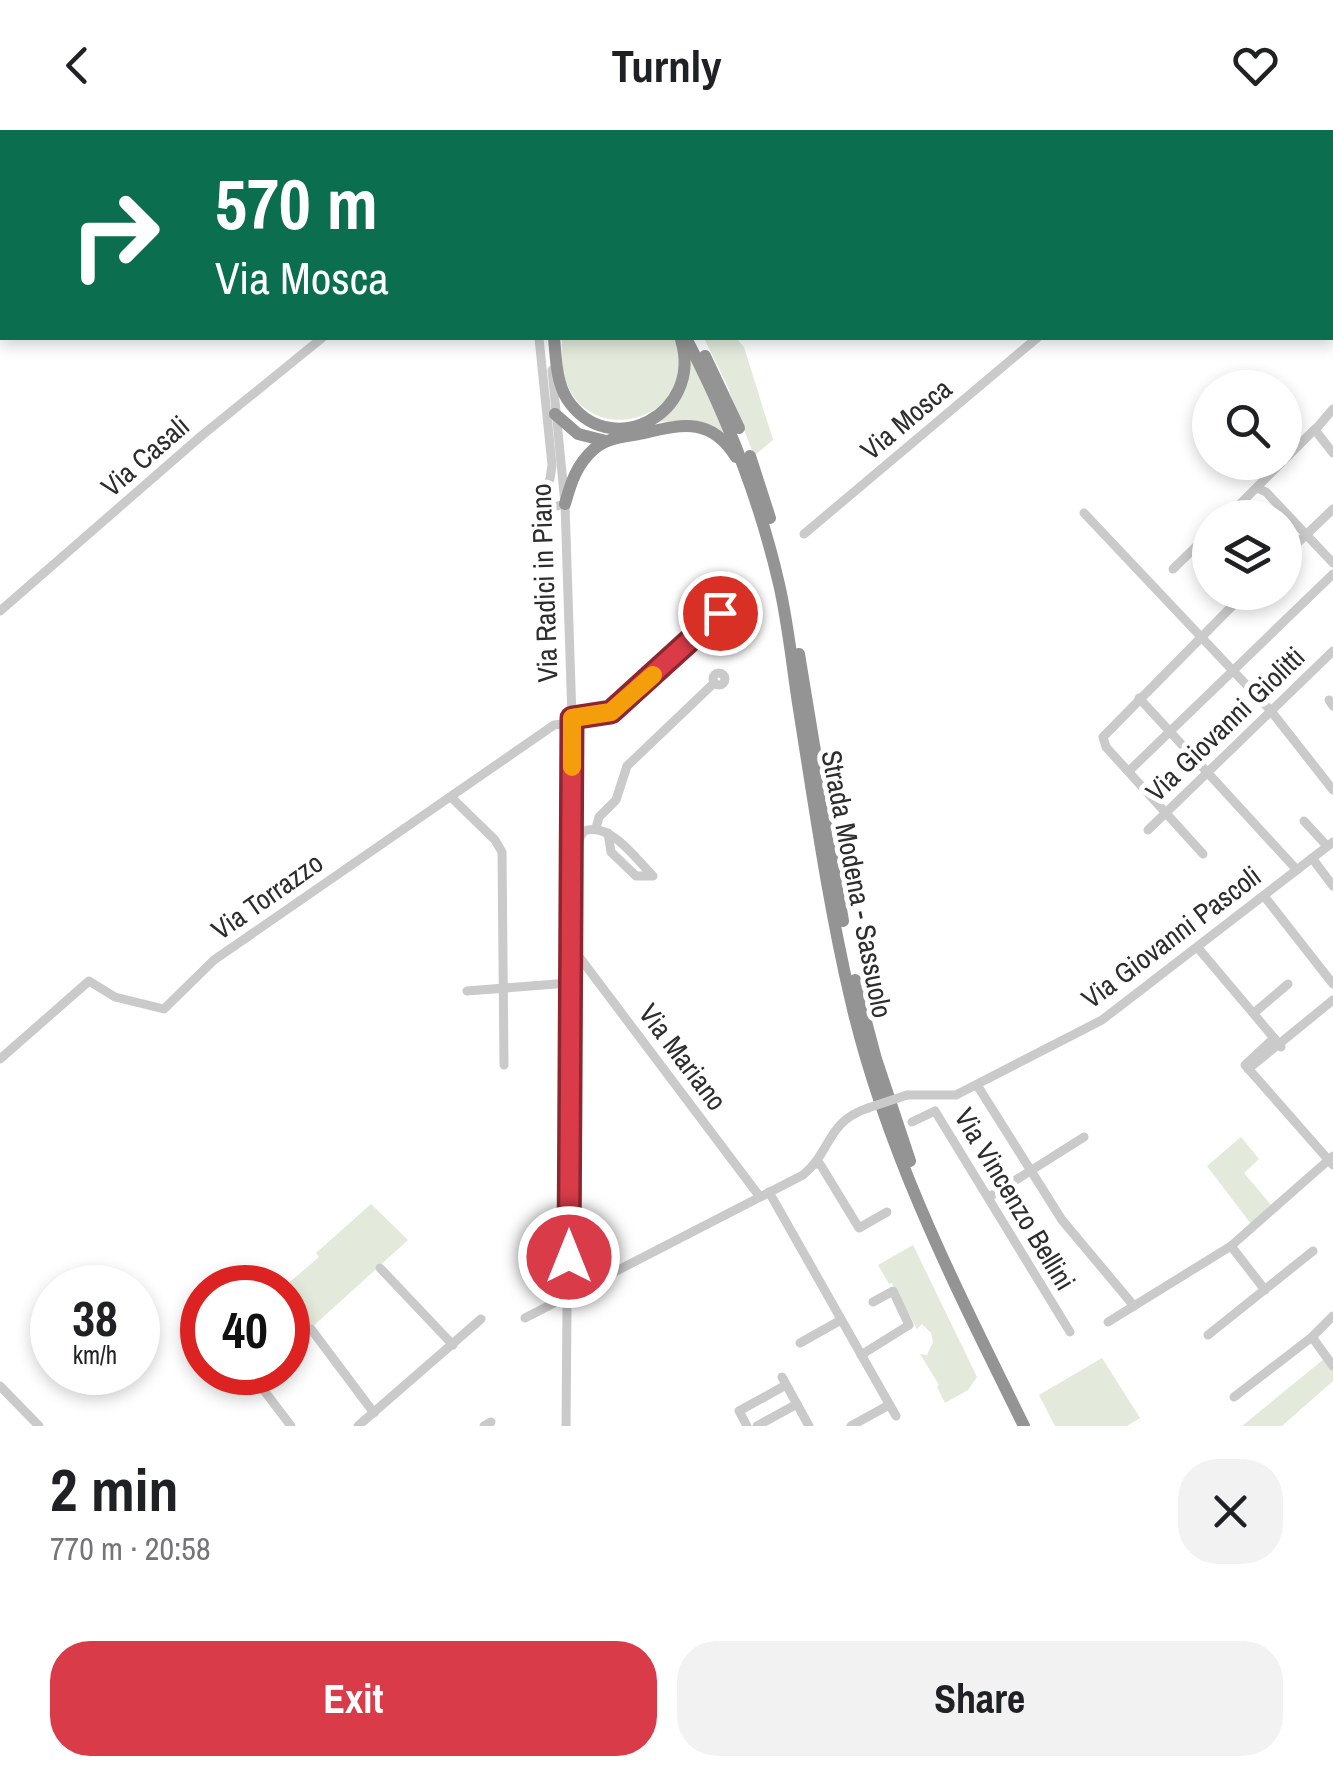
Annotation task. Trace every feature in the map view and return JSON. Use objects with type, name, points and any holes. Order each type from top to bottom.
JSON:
[{"type":"highway","points":[[551,340],[560,386],[568,401],[584,416],[620,428],[656,419],[676,398],[686,364],[683,340]]},
{"type":"highway","points":[[551,340],[551,357]]},
{"type":"highway","name":"Strada Modena - Sassuolo","points":[[684,340],[715,394],[755,481],[780,586],[838,941],[867,1061],[929,1233],[1024,1426]]},
{"type":"highway","name":"Strada Modena - Sassuolo","points":[[697,340],[723,390],[788,583],[846,940],[876,1059],[936,1231],[1034,1426]]},
{"type":"highway","points":[[555,414],[578,434],[606,441],[680,424],[695,425],[727,444],[755,481]]},
{"type":"highway","points":[[565,504],[581,462],[606,441]]},
{"type":"street","name":"Via Casali","points":[[0,612],[200,437],[320,340]]},
{"type":"street","points":[[538,340],[552,472],[538,500],[550,508],[565,504]]},
{"type":"street","name":"Via Mosca","points":[[804,534],[1035,340]]},
{"type":"street","name":"Via Radici in Piano","points":[[551,357],[565,504],[572,721],[566,1426]]},
{"type":"street","points":[[1302,442],[1333,408]]},
{"type":"street","points":[[1315,429],[1333,453]]},
{"type":"street","points":[[1245,500],[1265,480]]},
{"type":"street","points":[[1257,488],[1266,492],[1333,563]]},
{"type":"street","points":[[1302,538],[1333,508]]},
{"type":"street","points":[[1084,513],[1271,712],[1333,790]]},
{"type":"street","points":[[1173,569],[1192,551]]},
{"type":"street","points":[[1129,771],[1333,574]]},
{"type":"street","points":[[1203,854],[1106,747],[1102,737],[1228,610]]},
{"type":"street","points":[[572,721],[611,712],[720,613]]},
{"type":"street","name":"Via Giovanni Giolitti","points":[[1148,830],[1333,651]]},
{"type":"street","points":[[570,870],[576,861],[579,837],[616,800],[627,766],[674,726],[714,683]]},
{"type":"street","points":[[1139,698],[1297,870]]},
{"type":"street","name":"Via Torrazzo","points":[[0,1059],[89,981],[121,999],[156,1009],[167,1007],[214,960],[554,725],[572,721]]},
{"type":"street","points":[[572,793],[579,818],[592,828]]},
{"type":"street","points":[[451,797],[495,840],[502,852],[504,1066]]},
{"type":"street","name":"Via Giovanni Pascoli","points":[[525,1318],[803,1175],[815,1164],[840,1122],[907,1096],[946,1097],[977,1085],[1102,1020],[1330,844],[1304,821]]},
{"type":"street","points":[[572,828],[608,833],[653,876],[636,876],[611,852],[608,833]]},
{"type":"street","points":[[1312,858],[1333,886]]},
{"type":"street","points":[[1264,896],[1333,984]]},
{"type":"street","name":"Via Mariano","points":[[570,944],[765,1195],[896,1416]]},
{"type":"street","points":[[1198,948],[1278,1043]]},
{"type":"street","points":[[467,991],[569,983]]},
{"type":"street","points":[[1254,1013],[1288,984]]},
{"type":"street","points":[[1108,1322],[1231,1246],[1332,1160],[1248,1068],[1246,1060],[1278,1043],[1333,1000]]},
{"type":"street","points":[[977,1085],[1062,1220],[1134,1306]]},
{"type":"street","name":"Via Vincenzo Bellini","points":[[912,1122],[935,1111],[1070,1332]]},
{"type":"street","points":[[988,1197],[1084,1137]]},
{"type":"street","points":[[815,1164],[820,1164],[859,1228],[887,1212]]},
{"type":"street","points":[[1231,1246],[1265,1290]]},
{"type":"street","points":[[1208,1335],[1313,1251]]},
{"type":"street","points":[[380,1268],[453,1345]]},
{"type":"street","points":[[862,1355],[909,1325],[892,1290],[873,1302]]},
{"type":"street","points":[[1234,1397],[1314,1340],[1333,1316]]},
{"type":"street","points":[[358,1426],[481,1320]]},
{"type":"street","points":[[800,1344],[841,1320]]},
{"type":"street","points":[[310,1328],[374,1414]]},
{"type":"street","points":[[1314,1340],[1333,1366]]},
{"type":"street","points":[[748,1426],[739,1411],[784,1381],[809,1426]]},
{"type":"street","points":[[0,1386],[39,1426]]},
{"type":"street","points":[[267,1395],[291,1426]]},
{"type":"street","points":[[757,1426],[797,1404]]},
{"type":"street","points":[[851,1426],[889,1405]]},
{"type":"shaded area","points":[[562,340],[674,340],[680,365],[675,387],[662,404],[643,415],[622,420],[600,417],[581,405],[567,384]]},
{"type":"shaded area","points":[[705,340],[738,340],[744,347],[773,440],[754,456]]},
{"type":"shaded area","points":[[690,357],[726,437],[694,423],[660,422],[683,393]]},
{"type":"shaded area","points":[[1241,1137],[1259,1159],[1244,1173],[1272,1206],[1251,1224],[1207,1166]]},
{"type":"shaded area","points":[[371,1204],[408,1240],[310,1329],[310,1265],[319,1257],[316,1253]]},
{"type":"shaded area","points":[[913,1245],[977,1377],[968,1390],[945,1403],[920,1354],[927,1355],[933,1342],[931,1333],[922,1324],[917,1329],[878,1265]]},
{"type":"shaded area","points":[[1102,1358],[1140,1418],[1127,1426],[1055,1426],[1039,1395]]},
{"type":"shaded area","points":[[1324,1359],[1333,1371],[1333,1381],[1282,1426],[1242,1426]]},
{"type":"slow traffic","points":[[572,767],[572,718],[611,712],[653,675]]},
{"type":"route","points":[[569,1257],[572,718],[611,712],[720,613]]}]
